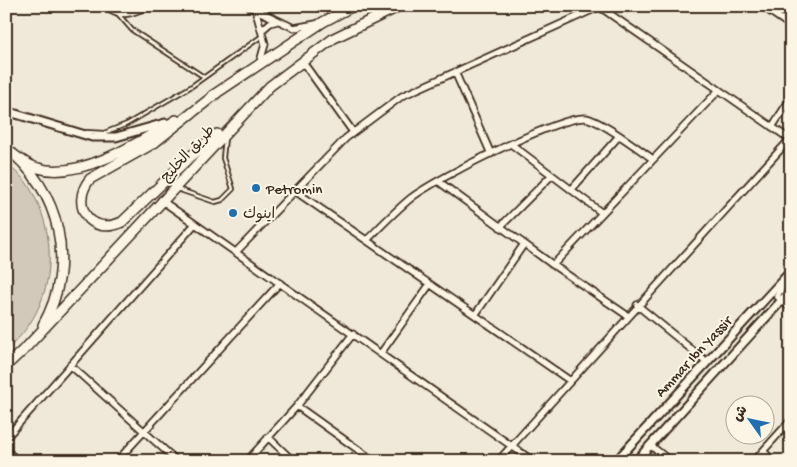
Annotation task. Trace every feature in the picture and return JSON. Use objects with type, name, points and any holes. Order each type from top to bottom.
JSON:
[{"type":"main road","name":"طريق الخليج","points":[[14,155],[36,168],[52,171],[71,170],[118,152],[175,120],[323,22],[353,6]]},
{"type":"main road","name":"طريق الخليج","points":[[21,353],[161,200],[270,86],[334,38],[400,6]]},
{"type":"main road","points":[[217,93],[154,144],[90,179],[85,185],[80,199],[84,213],[88,218],[102,226],[115,226],[122,222],[191,156],[245,111]]},
{"type":"main road","points":[[6,148],[39,182],[48,199],[55,216],[61,252],[59,280],[53,304],[44,323],[21,353],[6,366]]},
{"type":"street","points":[[105,6],[119,15],[128,14],[148,6]]},
{"type":"street","points":[[248,6],[256,12],[294,28],[323,22]]},
{"type":"street","points":[[762,6],[791,26]]},
{"type":"street","points":[[236,252],[353,132],[402,96],[601,7],[790,140],[637,305],[498,461]]},
{"type":"street","points":[[256,12],[264,49],[259,65]]},
{"type":"street","points":[[262,33],[270,23],[277,21]]},
{"type":"street","points":[[302,61],[353,132]]},
{"type":"street","points":[[456,72],[491,154]]},
{"type":"street","points":[[553,265],[719,90]]},
{"type":"street","points":[[772,126],[791,98]]},
{"type":"street","points":[[6,111],[68,132],[92,137],[116,137],[175,120]]},
{"type":"street","points":[[367,240],[411,198],[438,181],[511,144],[566,120],[587,118],[619,136],[653,159]]},
{"type":"street","points":[[571,190],[619,136]]},
{"type":"street","points":[[511,144],[602,213]]},
{"type":"street","points":[[500,227],[552,175]]},
{"type":"street","points":[[438,181],[553,265],[628,316]]},
{"type":"street","points":[[295,191],[569,380]]},
{"type":"street","points":[[161,200],[533,461]]},
{"type":"street","points":[[6,438],[195,224]]},
{"type":"street","points":[[475,315],[524,244]]},
{"type":"street","points":[[791,273],[778,290],[777,296],[791,309]]},
{"type":"street","name":"Ammar Ibn Yassir","points":[[616,461],[791,273]]},
{"type":"street","points":[[117,461],[280,283]]},
{"type":"street","points":[[381,353],[430,284]]},
{"type":"street","name":"Ammar Ibn Yassir","points":[[636,461],[791,290]]},
{"type":"street","points":[[637,305],[707,362]]},
{"type":"street","points":[[247,461],[297,406],[353,334]]},
{"type":"street","points":[[70,365],[177,461]]},
{"type":"street","points":[[297,406],[374,461]]},
{"type":"street","points":[[754,461],[791,420]]},
{"type":"street","points":[[268,438],[294,461]]},
{"type":"street","points":[[650,444],[670,461]]},
{"type":"street","points":[[6,450],[18,461]]},
{"type":"street","points":[[763,451],[773,461]]},
{"type":"lane","points":[[119,15],[132,30],[204,78]]},
{"type":"lane","points":[[68,132],[104,133],[115,130],[161,106],[204,78],[262,33]]},
{"type":"lane","points":[[173,188],[188,191],[215,202],[222,200],[233,189],[223,158],[226,131]]},
{"type":"shaded area","points":[[6,164],[24,179],[38,203],[49,247],[49,270],[44,292],[36,313],[23,333],[6,350]]},
{"type":"place","name":"Petromin","points":[[256,188]]},
{"type":"place","name":"اينوك","points":[[233,213]]}]
